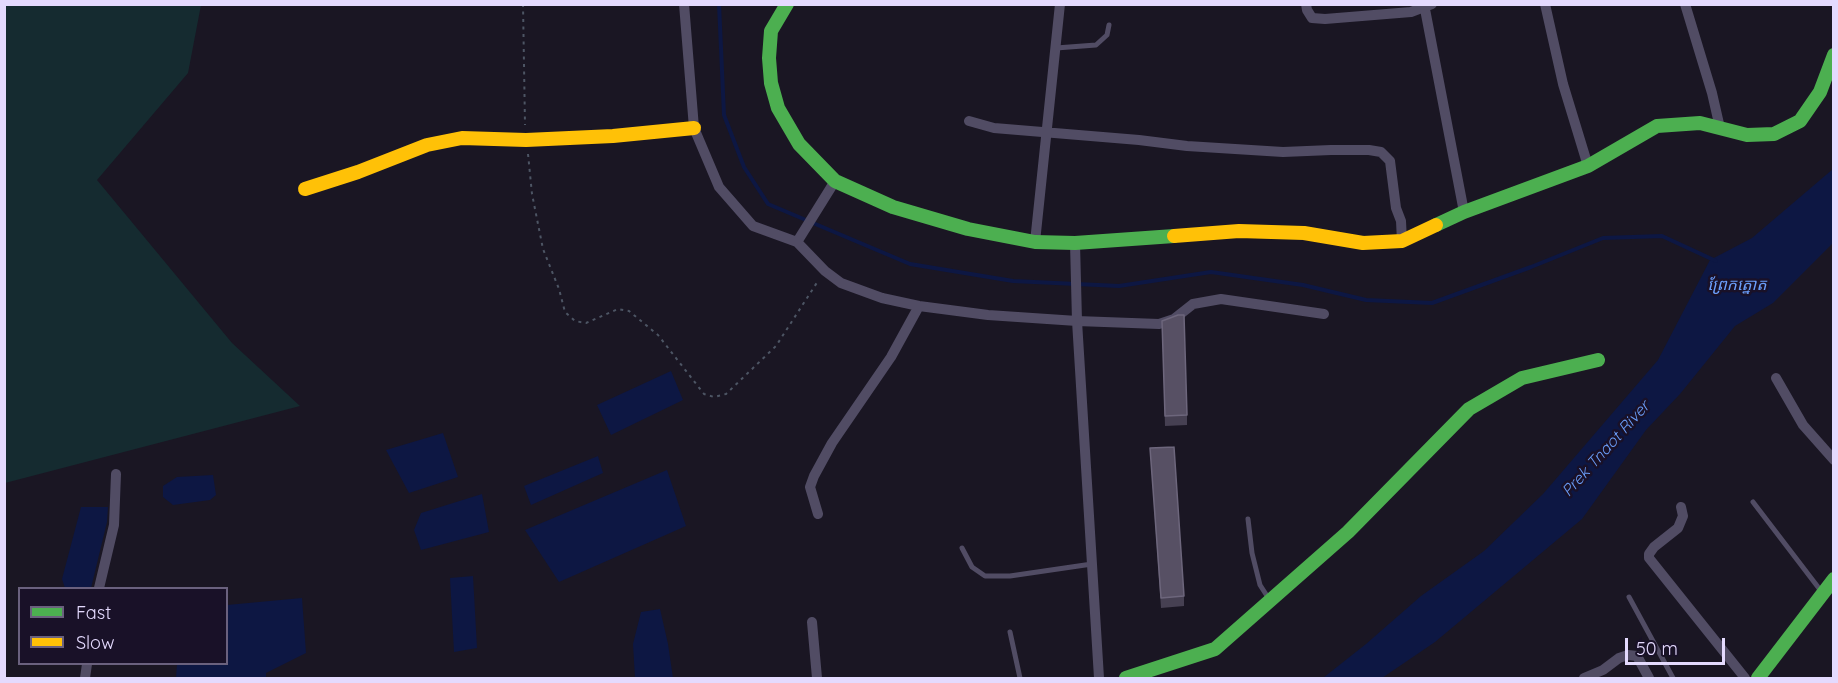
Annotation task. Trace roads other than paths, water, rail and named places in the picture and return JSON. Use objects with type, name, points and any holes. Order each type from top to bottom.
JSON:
[{"type":"main road","points":[[787,4],[771,31],[768,58],[771,83],[778,108],[799,144],[835,182],[903,210],[968,229],[1035,242],[1075,243],[1239,231],[1304,233],[1363,243],[1402,241],[1464,212],[1588,166],[1658,126],[1701,123],[1747,135],[1774,134],[1800,121],[1820,92],[1833,55]]},
{"type":"main road","points":[[304,189],[358,172],[427,145],[462,138],[526,140],[613,136],[694,128]]},
{"type":"main road","points":[[1126,678],[1215,649],[1348,532],[1469,409],[1522,378],[1598,360]]},
{"type":"main road","points":[[1758,678],[1833,579]]},
{"type":"street","points":[[684,4],[694,128],[719,188],[753,226],[797,242],[825,271],[841,283],[882,298],[919,306],[988,315],[1077,321],[1159,324],[1174,319],[1193,304],[1221,299],[1324,314]]},
{"type":"street","points":[[1035,242],[1059,4]]},
{"type":"street","points":[[1306,4],[1309,14],[1312,18],[1317,19],[1411,12],[1427,5],[1446,127],[1464,212]]},
{"type":"street","points":[[1545,4],[1563,84],[1588,166]]},
{"type":"street","points":[[1684,4],[1712,93],[1720,128]]},
{"type":"street","points":[[969,121],[994,128],[1238,150],[1381,152],[1389,161],[1396,208],[1401,221],[1402,241]]},
{"type":"street","points":[[797,242],[835,182]]},
{"type":"street","points":[[1075,243],[1077,321],[1099,678]]},
{"type":"street","points":[[818,514],[810,487],[814,476],[832,443],[891,357],[919,306]]},
{"type":"street","points":[[1776,378],[1803,425],[1833,460]]},
{"type":"street","points":[[99,587],[114,525],[116,474]]},
{"type":"street","points":[[1681,507],[1683,516],[1678,528],[1654,547],[1649,558],[1745,678]]},
{"type":"street","points":[[812,622],[817,678]]},
{"type":"street","points":[[1584,678],[1603,670],[1618,658],[1628,655],[1637,656],[1649,678]]},
{"type":"lane","points":[[1056,48],[1096,45],[1107,35],[1109,26]]},
{"type":"lane","points":[[1752,502],[1823,593]]},
{"type":"lane","points":[[1248,519],[1252,553],[1260,585],[1270,600]]},
{"type":"lane","points":[[962,548],[972,567],[985,576],[1010,576],[1092,564]]},
{"type":"lane","points":[[1629,597],[1673,678]]},
{"type":"lane","points":[[1010,632],[1020,678]]},
{"type":"water","name":"ព្រែកត្នោត","points":[[1833,169],[1833,243],[1773,303],[1735,326],[1680,394],[1646,430],[1582,519],[1435,642],[1382,678],[1323,678],[1421,596],[1484,551],[1543,494],[1658,360],[1710,260],[1752,238]]},
{"type":"water","points":[[671,371],[683,400],[611,435],[597,405]]},
{"type":"water","points":[[443,433],[458,477],[409,493],[386,450]]},
{"type":"water","points":[[598,456],[603,473],[531,505],[524,486]]},
{"type":"water","points":[[667,470],[686,526],[559,582],[525,530]]},
{"type":"water","points":[[213,475],[216,495],[210,500],[173,505],[163,497],[163,486],[177,477]]},
{"type":"water","points":[[482,494],[489,532],[421,550],[414,530],[421,513]]},
{"type":"water","points":[[81,507],[108,507],[107,522],[91,587],[65,587],[62,579]]},
{"type":"water","points":[[473,576],[477,648],[454,652],[450,578]]},
{"type":"water","points":[[302,598],[306,653],[266,673],[266,678],[176,678],[177,665],[228,665],[228,605]]},
{"type":"water","points":[[660,609],[673,678],[635,678],[633,644],[641,612]]},
{"type":"waterway","points":[[719,4],[724,115],[744,167],[768,204],[910,264],[1013,281],[1119,286],[1211,272],[1303,285],[1366,300],[1432,303],[1603,238],[1662,236],[1716,261]]},
{"type":"water label","name":"Prek Tnaot River","points":[[1606,449]]}]
